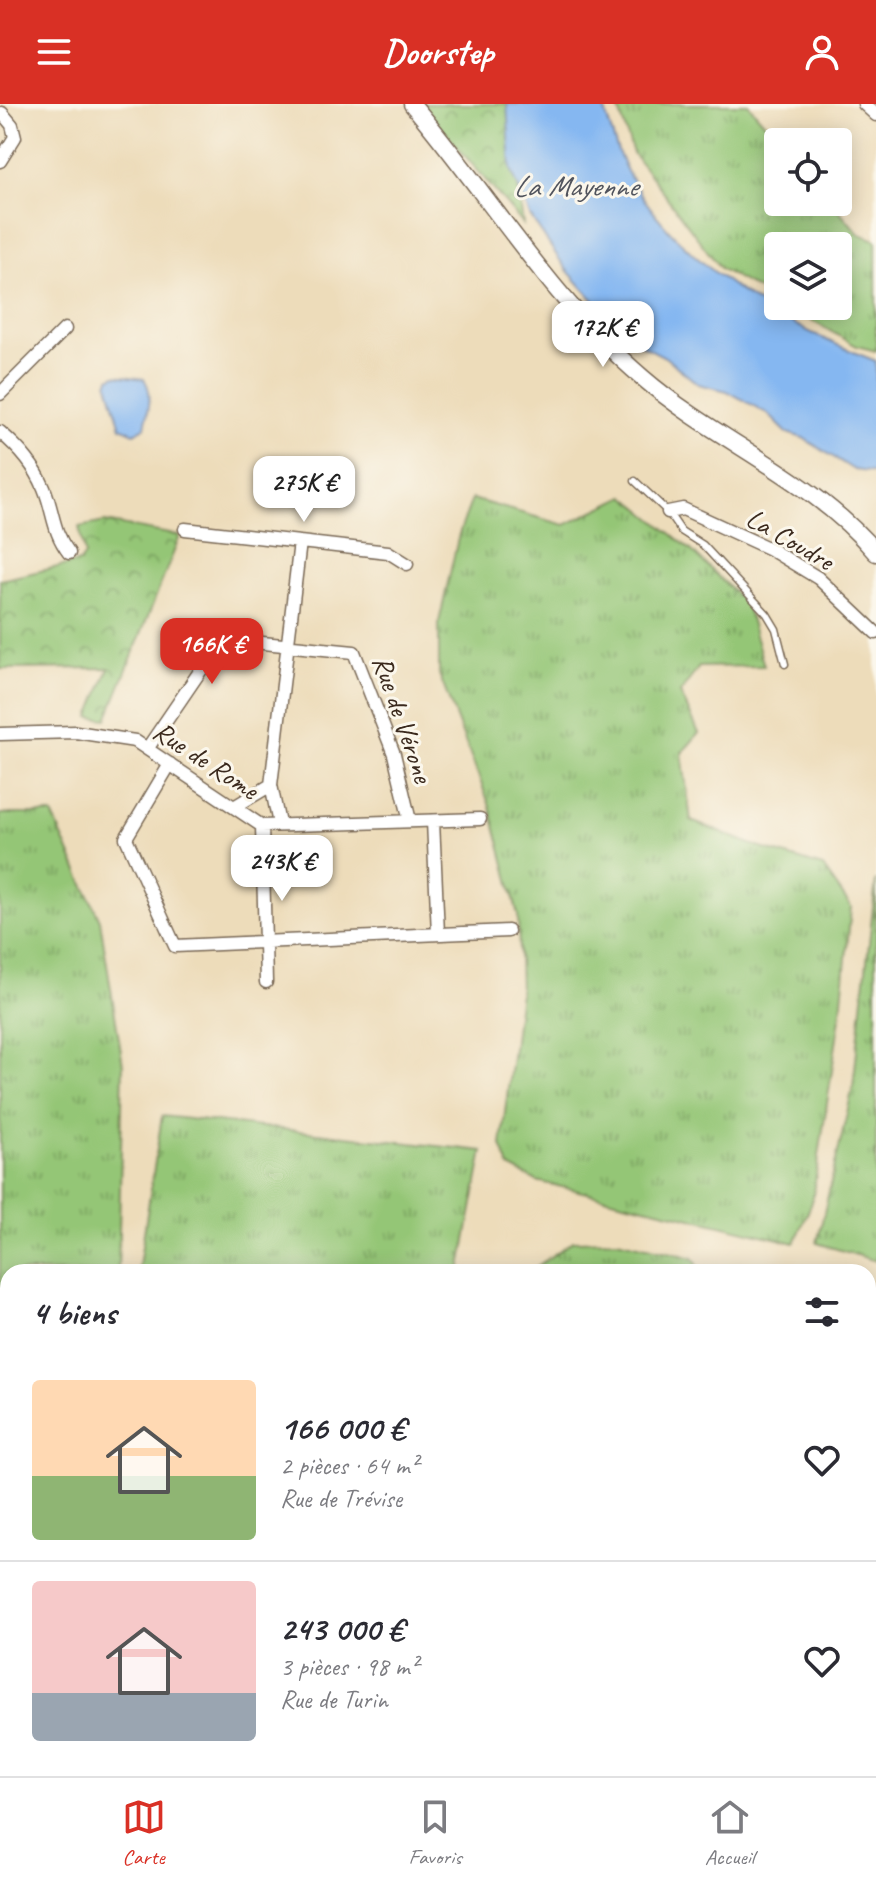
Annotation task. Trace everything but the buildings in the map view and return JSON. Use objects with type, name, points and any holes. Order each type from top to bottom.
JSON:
[{"type":"street","points":[[412,104],[597,337],[684,411],[820,499],[876,553]]},
{"type":"street","points":[[864,104],[876,115]]},
{"type":"street","points":[[0,161],[15,137],[12,125],[2,113]]},
{"type":"street","points":[[0,394],[65,329]]},
{"type":"street","points":[[0,432],[15,445],[43,487],[58,539],[69,553]]},
{"type":"street","name":"La Coudre","points":[[668,512],[683,509],[770,549],[818,578],[876,633]]},
{"type":"street","points":[[185,529],[388,552],[407,564]]},
{"type":"street","points":[[279,824],[271,785],[300,542]]},
{"type":"street","points":[[147,749],[222,639],[287,644]]},
{"type":"street","name":"Rue de Vérone","points":[[287,644],[354,652],[394,754],[410,821]]},
{"type":"street","name":"Rue de Rome","points":[[0,734],[76,732],[135,741],[262,826],[480,819]]},
{"type":"street","points":[[170,764],[126,838],[175,946],[508,931]]},
{"type":"street","points":[[234,807],[271,785]]},
{"type":"street","points":[[433,821],[438,934]]},
{"type":"street","points":[[262,826],[266,982]]},
{"type":"lane","points":[[635,481],[668,512],[673,522],[703,545],[767,614],[776,629],[785,664]]},
{"type":"green space","points":[[421,104],[507,104],[523,224]]},
{"type":"green space","points":[[617,104],[748,104],[769,128],[764,128],[764,216],[844,216],[859,234],[876,240],[876,351],[857,346],[811,320],[852,320],[852,232],[764,232],[764,293],[721,269],[633,153]]},
{"type":"green space","points":[[625,496],[691,550],[746,604],[764,666],[699,667],[680,693],[699,733],[682,753],[691,821],[761,848],[823,867],[851,907],[841,1011],[812,1202],[795,1243],[537,1181],[509,1167],[501,1145],[520,992],[518,915],[490,806],[439,674],[439,622],[459,534],[472,499],[565,525]]},
{"type":"green space","points":[[105,522],[180,536],[107,719],[90,717],[109,668],[0,669],[0,580],[80,562],[85,555],[79,527]]},
{"type":"green space","points":[[0,814],[52,814],[100,920],[123,1065],[118,1264],[0,1264]]},
{"type":"green space","points":[[876,880],[876,1261],[817,1243],[853,1087]]},
{"type":"green space","points":[[162,1116],[483,1151],[462,1264],[139,1264]]},
{"type":"green space","points":[[617,1240],[693,1258],[697,1264],[540,1264],[573,1241]]},
{"type":"water","name":"La Mayenne","points":[[507,104],[603,104],[628,173],[649,206],[674,236],[703,263],[764,307],[764,320],[787,320],[876,361],[876,473],[854,470],[803,438],[787,433],[768,414],[727,391],[698,384],[665,357],[634,341],[566,269],[530,216],[511,169]]},
{"type":"water","points":[[115,375],[144,379],[149,390],[145,427],[134,433],[121,427],[119,421],[108,384]]}]
